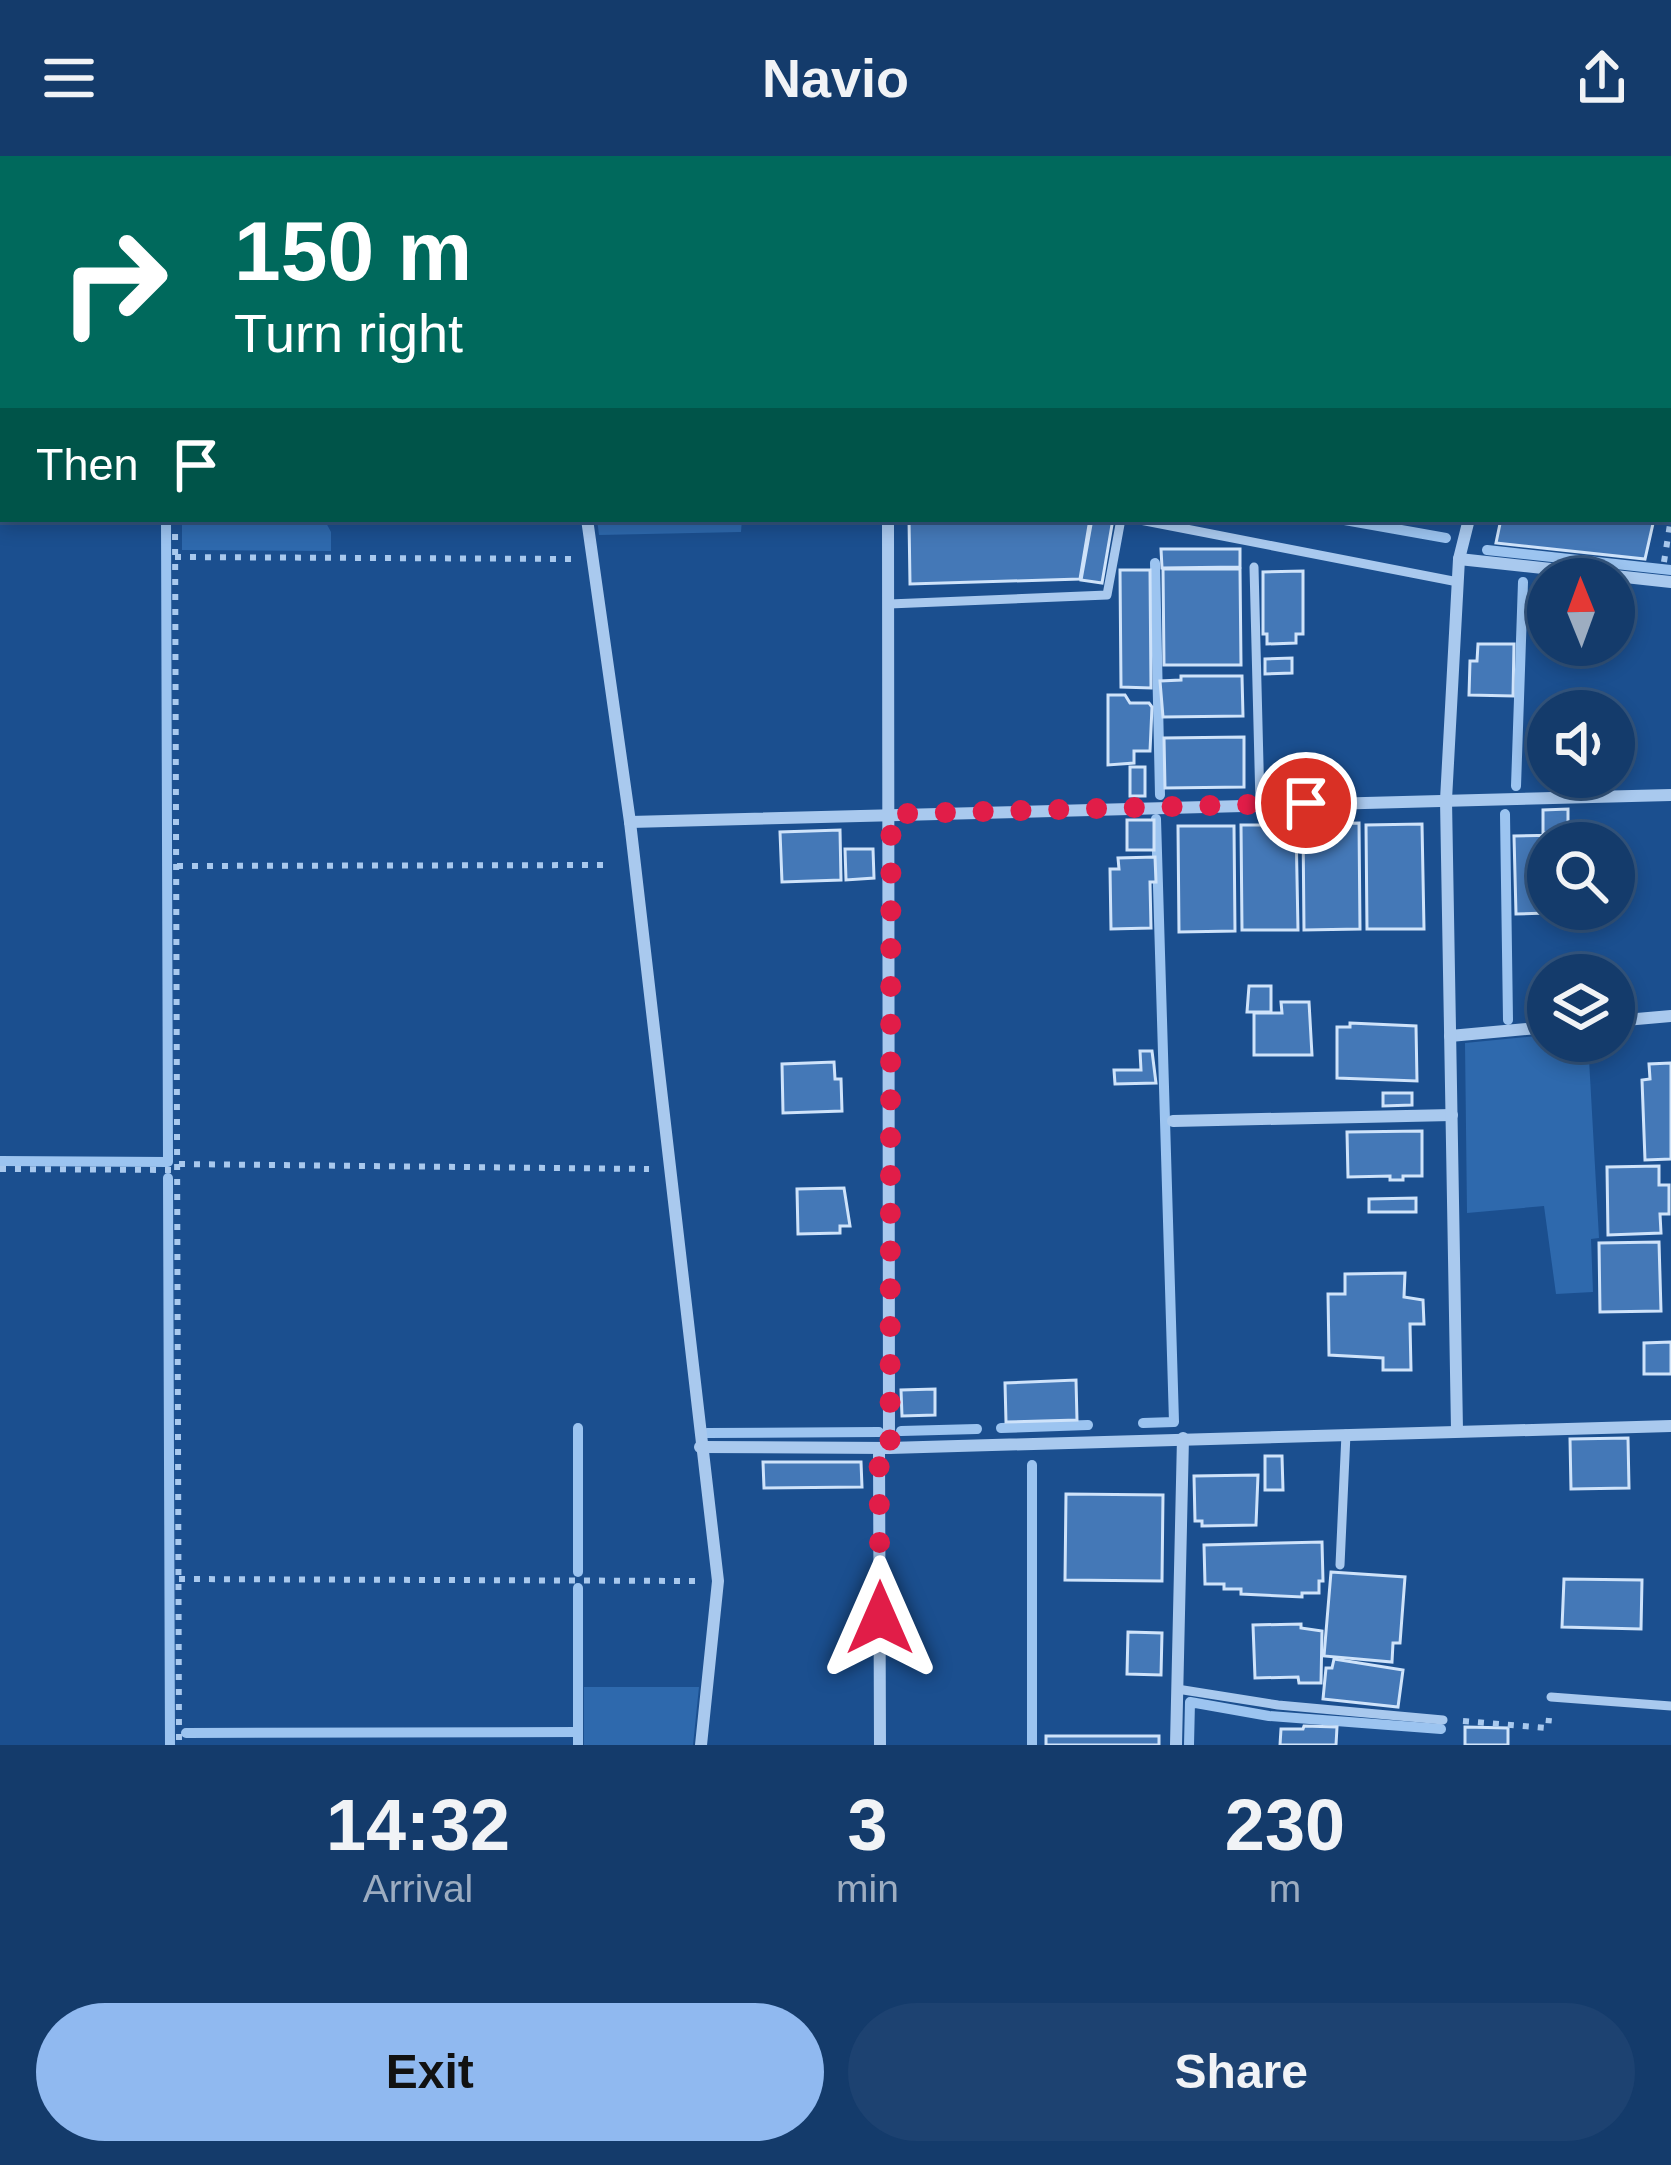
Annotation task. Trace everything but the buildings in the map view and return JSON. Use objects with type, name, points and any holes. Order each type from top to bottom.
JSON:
[{"type":"street","points":[[587,522],[635,865],[718,1581],[701,1745]]},
{"type":"street","points":[[880,1745],[891,814],[888,522]]},
{"type":"street","points":[[1457,1430],[1446,800],[1459,560],[1468,522]]},
{"type":"street","points":[[1459,560],[1671,582]]},
{"type":"street","points":[[629,822],[1671,795]]},
{"type":"street","points":[[1635,1019],[1671,1016]]},
{"type":"street","points":[[1450,1036],[1527,1029]]},
{"type":"street","points":[[1173,1121],[1452,1114]]},
{"type":"street","points":[[700,1447],[884,1448],[1671,1426]]},
{"type":"street","points":[[1176,1745],[1183,1438]]},
{"type":"lane","points":[[889,604],[1107,595],[1120,522]]},
{"type":"lane","points":[[1150,522],[1458,582]]},
{"type":"lane","points":[[1254,567],[1260,804]]},
{"type":"lane","points":[[1340,1565],[1346,1434]]},
{"type":"lane","points":[[1178,1689],[1278,1706],[1443,1720]]},
{"type":"lane","points":[[1551,1696],[1671,1706]]},
{"type":"path","points":[[175,522],[179,1745]]},
{"type":"path","points":[[1664,563],[1670,522]]},
{"type":"path","points":[[175,557],[592,560]]},
{"type":"path","points":[[177,866],[635,865]]},
{"type":"path","points":[[0,1169],[669,1169]]},
{"type":"path","points":[[179,1579],[718,1581]]},
{"type":"path","points":[[1443,1720],[1547,1728],[1551,1696]]},
{"type":"shaded area","points":[[182,522],[326,522],[331,532],[331,551],[182,550]]},
{"type":"shaded area","points":[[597,522],[742,522],[741,532],[599,535]]},
{"type":"shaded area","points":[[1527,1037],[1527,1062],[1589,1062],[1599,1238],[1591,1239],[1593,1292],[1556,1294],[1544,1206],[1467,1213],[1465,1043]]},
{"type":"shaded area","points":[[584,1687],[699,1687],[693,1745],[584,1745]]},
{"type":"waterway","points":[[0,1161],[168,1162],[166,522]]},
{"type":"waterway","points":[[1356,522],[1446,538]]},
{"type":"waterway","points":[[1487,550],[1671,570]]},
{"type":"waterway","points":[[1155,563],[1160,795]]},
{"type":"waterway","points":[[1516,786],[1523,582]]},
{"type":"waterway","points":[[1505,814],[1508,1020]]},
{"type":"waterway","points":[[1143,1423],[1174,1422],[1156,819]]},
{"type":"waterway","points":[[168,1178],[170,1745]]},
{"type":"waterway","points":[[1001,1428],[1088,1425]]},
{"type":"waterway","points":[[578,1428],[578,1572]]},
{"type":"waterway","points":[[901,1431],[977,1429]]},
{"type":"waterway","points":[[707,1433],[879,1432]]},
{"type":"waterway","points":[[1032,1465],[1032,1745]]},
{"type":"waterway","points":[[578,1588],[578,1745]]},
{"type":"waterway","points":[[1189,1745],[1190,1702],[1269,1716],[1441,1729]]},
{"type":"waterway","points":[[186,1733],[578,1732]]},
{"type":"route","points":[[880,1618],[879,1448],[890,1448],[891,814],[1306,803]]}]
